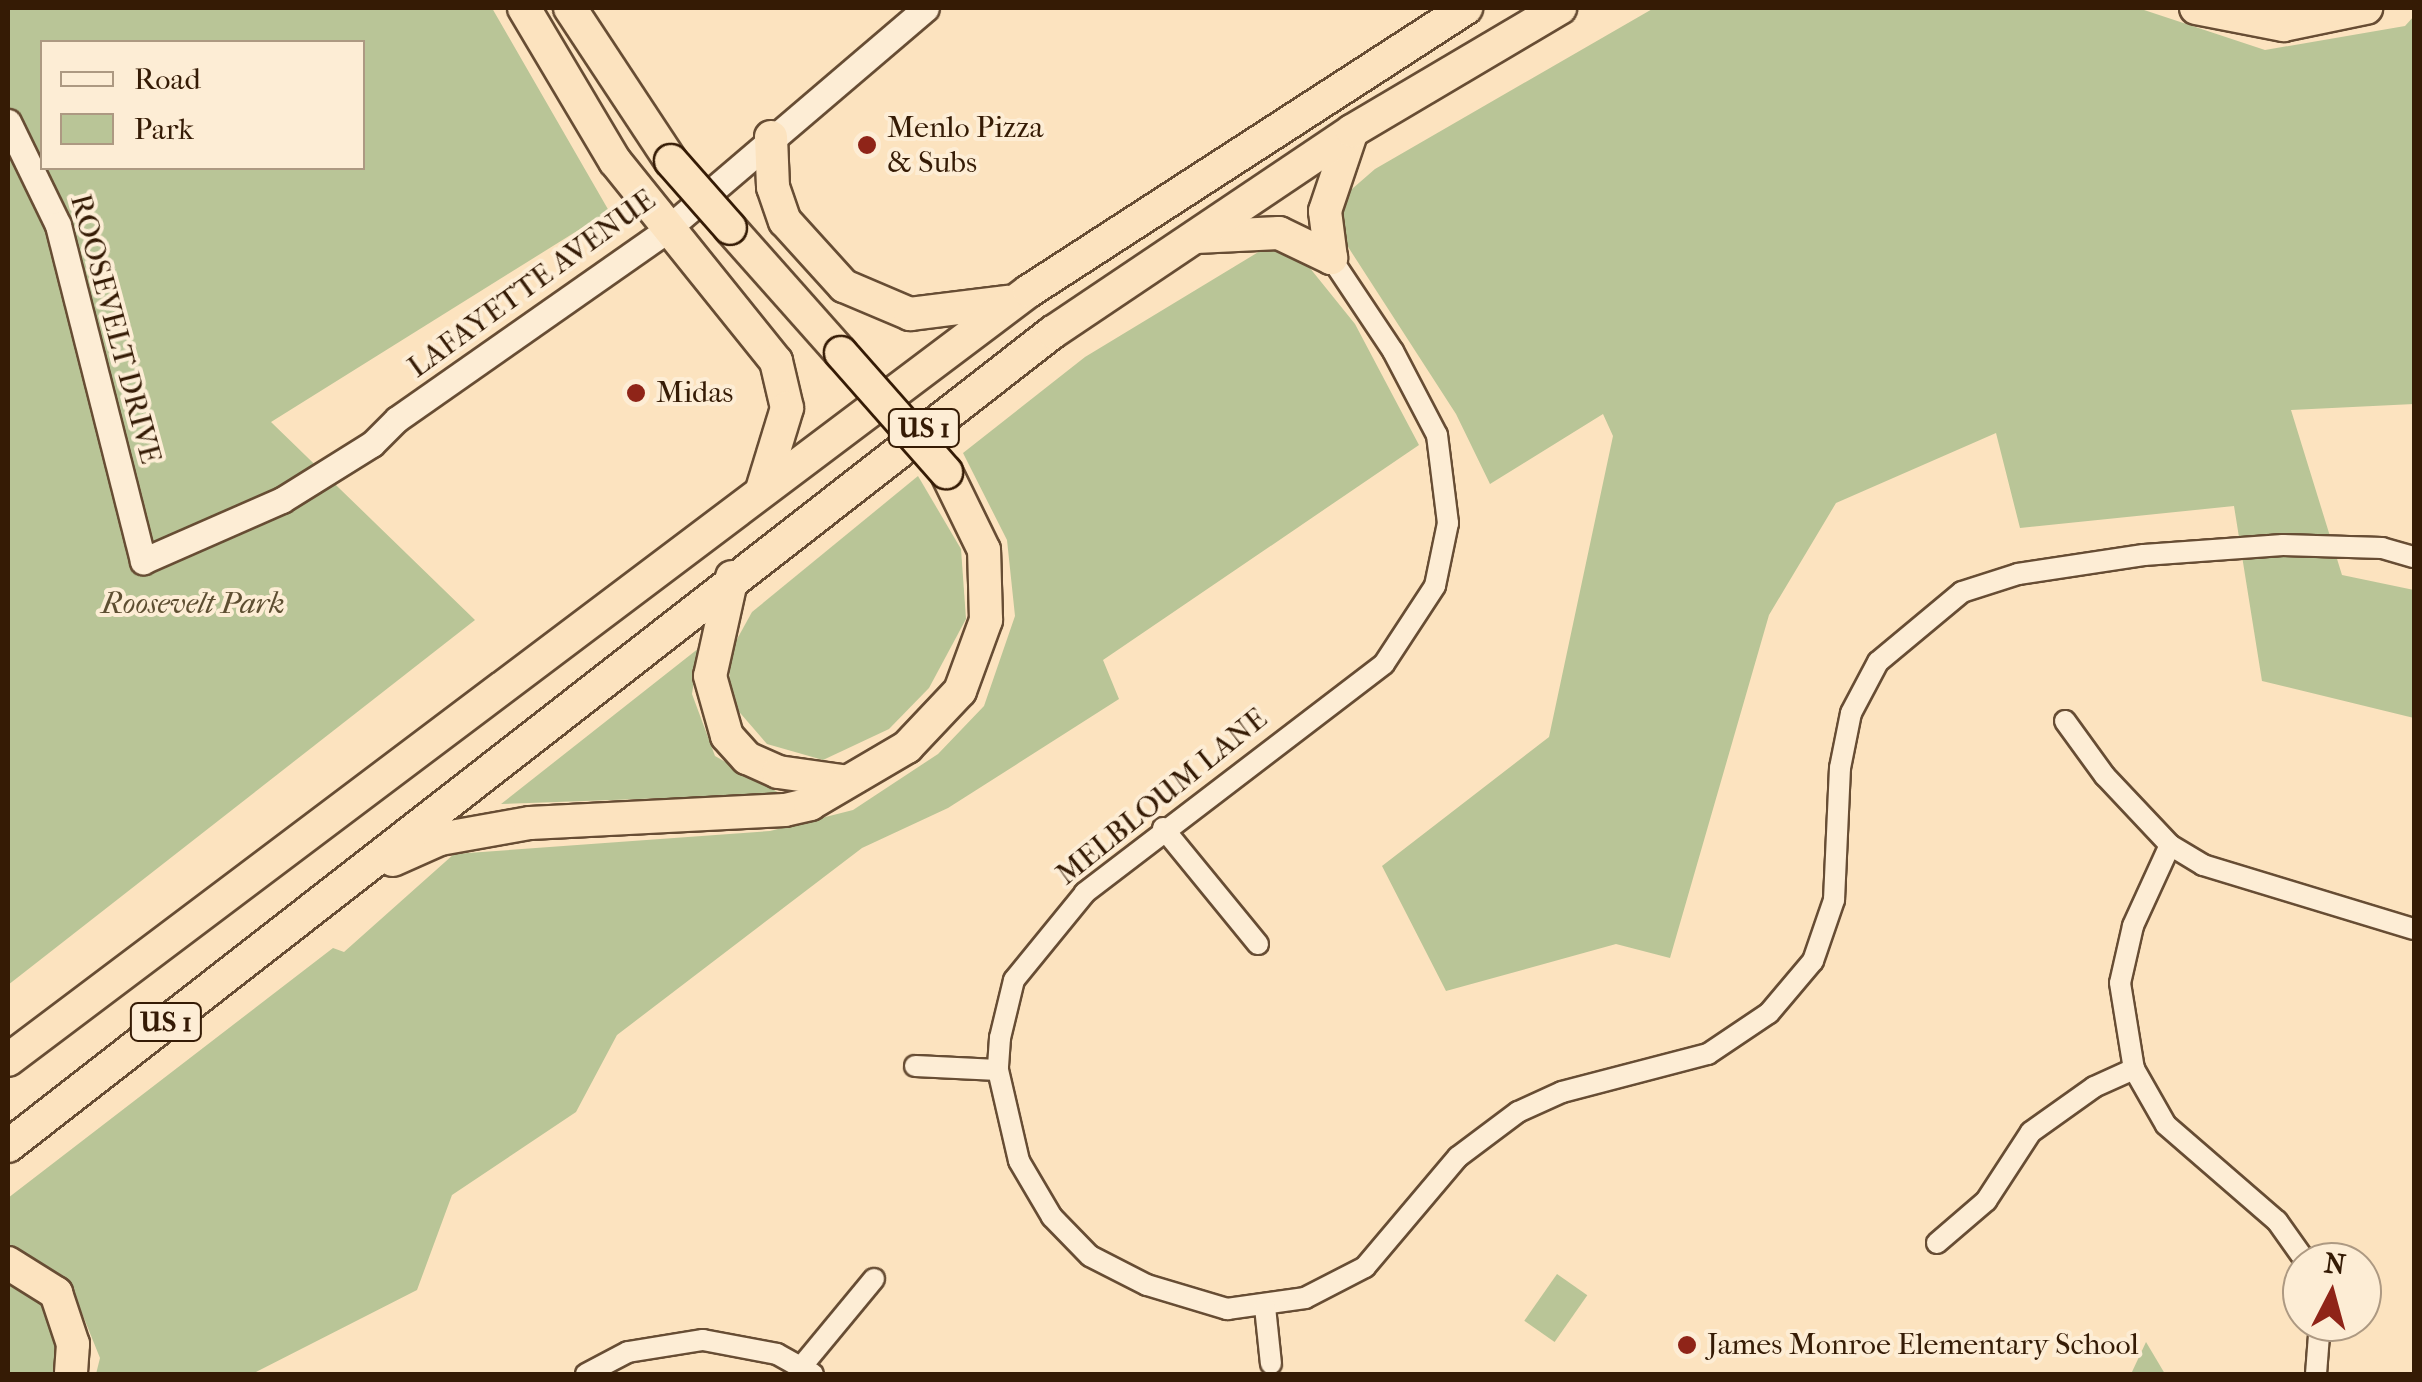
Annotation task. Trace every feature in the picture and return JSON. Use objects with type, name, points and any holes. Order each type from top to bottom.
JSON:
[{"type":"highway","points":[[524,8],[594,129],[665,231],[776,361],[785,383],[784,428],[762,490]]},
{"type":"highway","points":[[324,899],[440,839],[530,822],[786,810],[810,804],[933,726],[978,655],[989,584],[984,550],[946,472],[671,161],[570,8]]},
{"type":"highway","name":"US 1","points":[[8,1060],[1016,301],[1240,149],[1466,8]]},
{"type":"highway","name":"US 1","points":[[8,1146],[732,578],[1054,332],[1352,132],[1560,8]]},
{"type":"highway","points":[[2196,8],[2282,25],[2366,8]]},
{"type":"highway","points":[[1331,258],[1325,210],[1352,132]]},
{"type":"highway","points":[[771,137],[773,188],[785,221],[844,286],[910,314],[1016,301]]},
{"type":"highway","points":[[1191,238],[1279,233],[1331,258]]},
{"type":"highway","points":[[732,578],[710,676],[728,736],[747,758],[778,772],[842,781]]},
{"type":"highway","points":[[8,1263],[56,1293],[73,1344],[72,1374]]},
{"type":"street","name":"LAFAYETTE AVENUE","points":[[142,561],[282,500],[372,444],[397,419],[665,231],[926,8]]},
{"type":"street","name":"ROOSEVELT DRIVE","points":[[8,122],[58,225],[142,561]]},
{"type":"street","name":"MELBLOUM LANE","points":[[1331,258],[1401,364],[1438,434],[1448,524],[1435,586],[1384,664],[1162,828],[1085,893],[1035,948],[1014,980],[998,1070],[1019,1161],[1052,1217],[1090,1256],[1147,1285],[1227,1309],[1265,1308],[1304,1298],[1365,1267],[1458,1157],[1518,1112],[1562,1092],[1708,1054],[1770,1013],[1812,961],[1834,900],[1840,768],[1850,713],[1878,662],[1962,592],[2018,574],[2144,555],[2283,545],[2382,548],[2414,557]]},
{"type":"street","points":[[2065,721],[2105,776],[2170,844],[2203,866],[2414,929]]},
{"type":"street","points":[[1162,828],[1258,944]]},
{"type":"street","points":[[2170,844],[2133,926],[2120,983],[2134,1069],[2166,1126],[2276,1221],[2291,1242]]},
{"type":"street","points":[[915,1066],[998,1070]]},
{"type":"street","points":[[1937,1244],[1986,1202],[2031,1132],[2094,1087],[2134,1069]]},
{"type":"street","points":[[586,1374],[662,1342],[742,1344],[808,1370],[874,1279]]},
{"type":"street","points":[[1265,1308],[1271,1364]]},
{"type":"street","points":[[2316,1374],[2318,1342]]},
{"type":"green space","name":"Roosevelt Park","points":[[8,8],[492,8],[609,211],[271,422],[475,620],[8,985]]},
{"type":"green space","points":[[1654,8],[2138,8],[2265,50],[2405,26],[2414,16],[2414,404],[2291,410],[2342,575],[2414,590],[2414,718],[2262,681],[2234,506],[2020,528],[1996,433],[1836,503],[1769,615],[1670,958],[1616,944],[1446,991],[1382,866],[1549,737],[1613,436],[1603,414],[1490,484],[1456,414],[1341,236],[1337,202],[1375,169]]},
{"type":"green space","points":[[1270,245],[1301,257],[1355,324],[1419,445],[1103,660],[1119,699],[948,808],[862,848],[617,1035],[576,1112],[452,1195],[417,1290],[252,1374],[96,1374],[100,1358],[71,1286],[8,1245],[8,1198],[333,948],[344,952],[454,854],[770,831],[853,810],[938,754],[984,706],[1015,616],[1007,540],[963,453],[1085,357]]},
{"type":"green space","points":[[918,476],[961,549],[966,619],[929,688],[889,729],[823,760],[767,744],[728,699],[731,650],[752,612]]},
{"type":"green space","points":[[699,648],[692,694],[715,756],[781,794],[501,804]]},
{"type":"green space","points":[[1557,1274],[1587,1295],[1555,1342],[1524,1321]]},
{"type":"green space","points":[[8,1278],[52,1308],[66,1354],[58,1374],[8,1374]]},
{"type":"green space","points":[[2146,1342],[2165,1374],[2131,1374]]},
{"type":"place","name":"Menlo Pizza & Subs","points":[[867,145]]},
{"type":"place","name":"Midas","points":[[636,393]]},
{"type":"place","name":"James Monroe Elementary School","points":[[1687,1345]]}]
